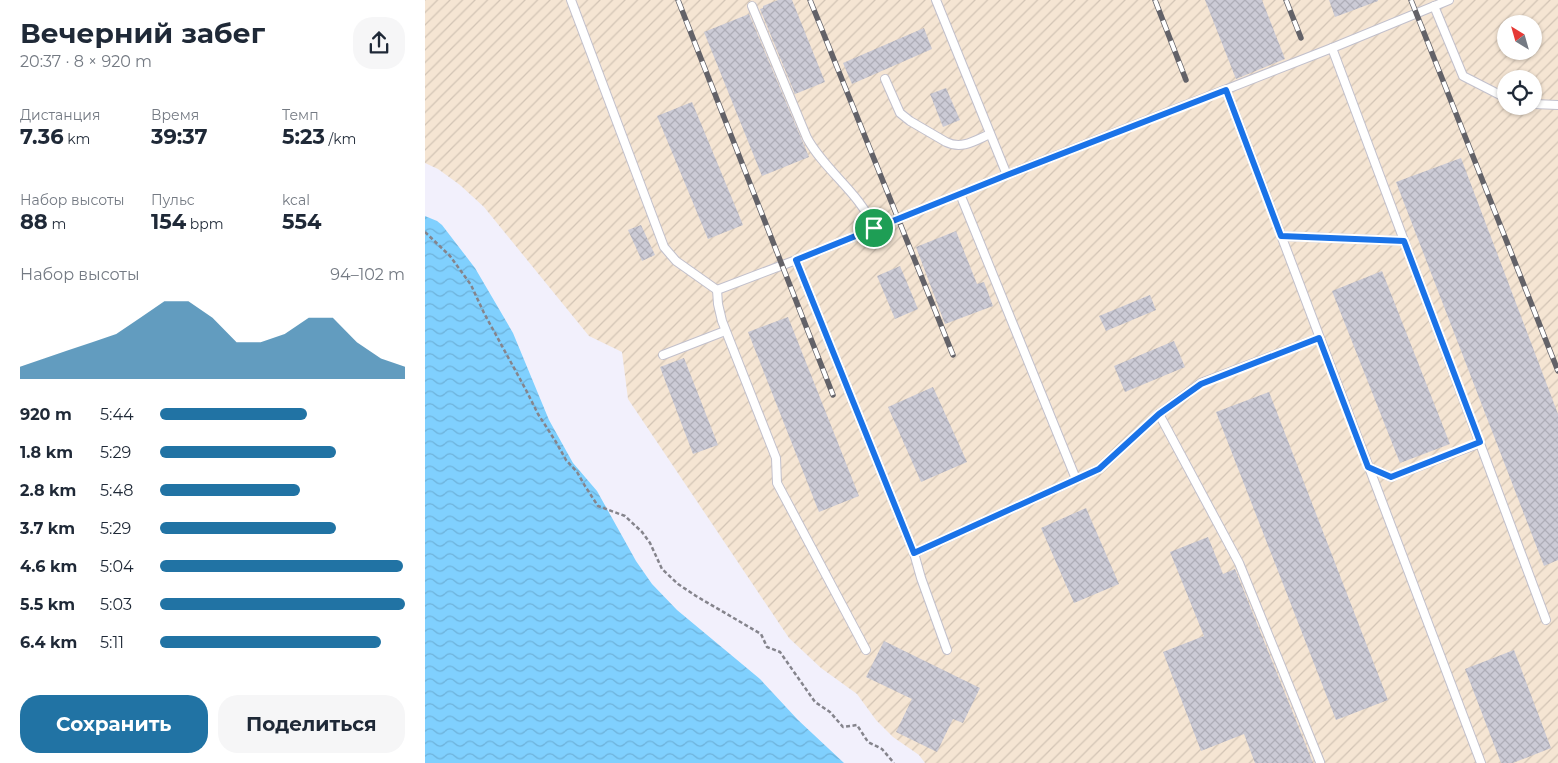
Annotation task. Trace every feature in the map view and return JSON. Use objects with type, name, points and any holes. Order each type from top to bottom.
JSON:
[{"type":"lane","points":[[571,0],[664,247],[675,261],[717,290]]},
{"type":"lane","points":[[936,0],[1007,175]]},
{"type":"lane","points":[[717,290],[1226,90],[1449,0]]},
{"type":"lane","points":[[752,6],[813,150],[861,204],[874,228]]},
{"type":"lane","points":[[1434,6],[1463,76],[1497,93]]},
{"type":"lane","points":[[1332,48],[1546,620]]},
{"type":"lane","points":[[885,79],[900,113],[910,121],[947,142],[959,146],[990,134]]},
{"type":"lane","points":[[1226,90],[1481,763]]},
{"type":"lane","points":[[1542,104],[1558,105]]},
{"type":"lane","points":[[960,194],[1076,480]]},
{"type":"lane","points":[[1281,236],[1404,241]]},
{"type":"lane","points":[[796,260],[914,553],[947,650]]},
{"type":"lane","points":[[717,290],[718,304],[725,331],[776,458],[777,483],[866,650]]},
{"type":"lane","points":[[663,355],[725,331]]},
{"type":"lane","points":[[914,553],[1099,469],[1159,414],[1201,384],[1319,338]]},
{"type":"lane","points":[[1159,414],[1239,563],[1320,762]]},
{"type":"lane","points":[[1368,467],[1391,477],[1480,442]]},
{"type":"path","points":[[425,232],[451,256],[471,285],[538,414],[566,460],[577,472],[598,506],[625,516],[642,532],[662,569],[678,584],[761,634],[767,647],[780,652],[815,702],[830,712],[843,726],[857,725],[868,742],[882,749],[894,763]]},
{"type":"shaded area","points":[[425,0],[1558,0],[1558,763],[925,763],[919,755],[893,737],[876,720],[857,694],[821,668],[789,638],[628,399],[622,352],[589,336],[484,207],[460,185],[438,169],[425,163]]},
{"type":"water","points":[[425,216],[442,225],[475,268],[513,333],[549,420],[573,463],[597,491],[636,561],[652,584],[677,610],[760,679],[798,720],[844,763],[425,763]]},
{"type":"building","points":[[778,0],[792,0],[825,82],[795,94],[760,9]]},
{"type":"building","points":[[1205,0],[1262,0],[1285,59],[1236,79]]},
{"type":"building","points":[[1329,0],[1378,0],[1378,1],[1335,17]]},
{"type":"building","points":[[749,14],[809,157],[762,176],[704,32]]},
{"type":"building","points":[[924,28],[932,49],[852,84],[843,63]]},
{"type":"building","points":[[946,88],[960,120],[943,127],[930,94]]},
{"type":"building","points":[[692,102],[743,225],[708,239],[657,116]]},
{"type":"building","points":[[1461,158],[1558,414],[1558,560],[1544,566],[1396,182]]},
{"type":"building","points":[[641,225],[655,255],[642,261],[628,230]]},
{"type":"building","points":[[956,231],[977,284],[984,282],[993,306],[945,324],[916,247]]},
{"type":"building","points":[[900,266],[918,309],[895,319],[877,276]]},
{"type":"building","points":[[1382,271],[1450,444],[1400,463],[1332,291]]},
{"type":"building","points":[[1150,295],[1156,310],[1106,331],[1099,316]]},
{"type":"building","points":[[788,317],[859,496],[819,512],[748,332]]},
{"type":"building","points":[[1174,341],[1185,367],[1125,392],[1114,366]]},
{"type":"building","points":[[684,358],[718,445],[693,454],[660,367]]},
{"type":"building","points":[[933,387],[967,462],[921,482],[888,407]]},
{"type":"building","points":[[1269,392],[1388,700],[1336,720],[1216,412]]},
{"type":"building","points":[[1086,508],[1119,584],[1074,603],[1041,528]]},
{"type":"building","points":[[1208,537],[1223,574],[1235,569],[1313,763],[1255,763],[1244,734],[1201,751],[1163,652],[1204,636],[1170,552]]},
{"type":"building","points":[[884,641],[980,688],[963,723],[953,719],[937,752],[896,732],[912,699],[866,677]]},
{"type":"building","points":[[1514,650],[1551,748],[1513,763],[1501,763],[1465,669]]},
{"type":"railway","points":[[678,0],[833,395]]},
{"type":"railway","points":[[810,0],[953,355]]},
{"type":"railway","points":[[1155,0],[1186,80]]},
{"type":"railway","points":[[1286,0],[1301,38]]},
{"type":"railway","points":[[1411,0],[1558,371]]},
{"type":"route","points":[[1226,90],[1281,236],[1404,241],[1480,442],[1391,477],[1368,467],[1319,338],[1201,384],[1159,414],[1099,469],[914,553],[796,260],[874,228],[1226,90]]}]
